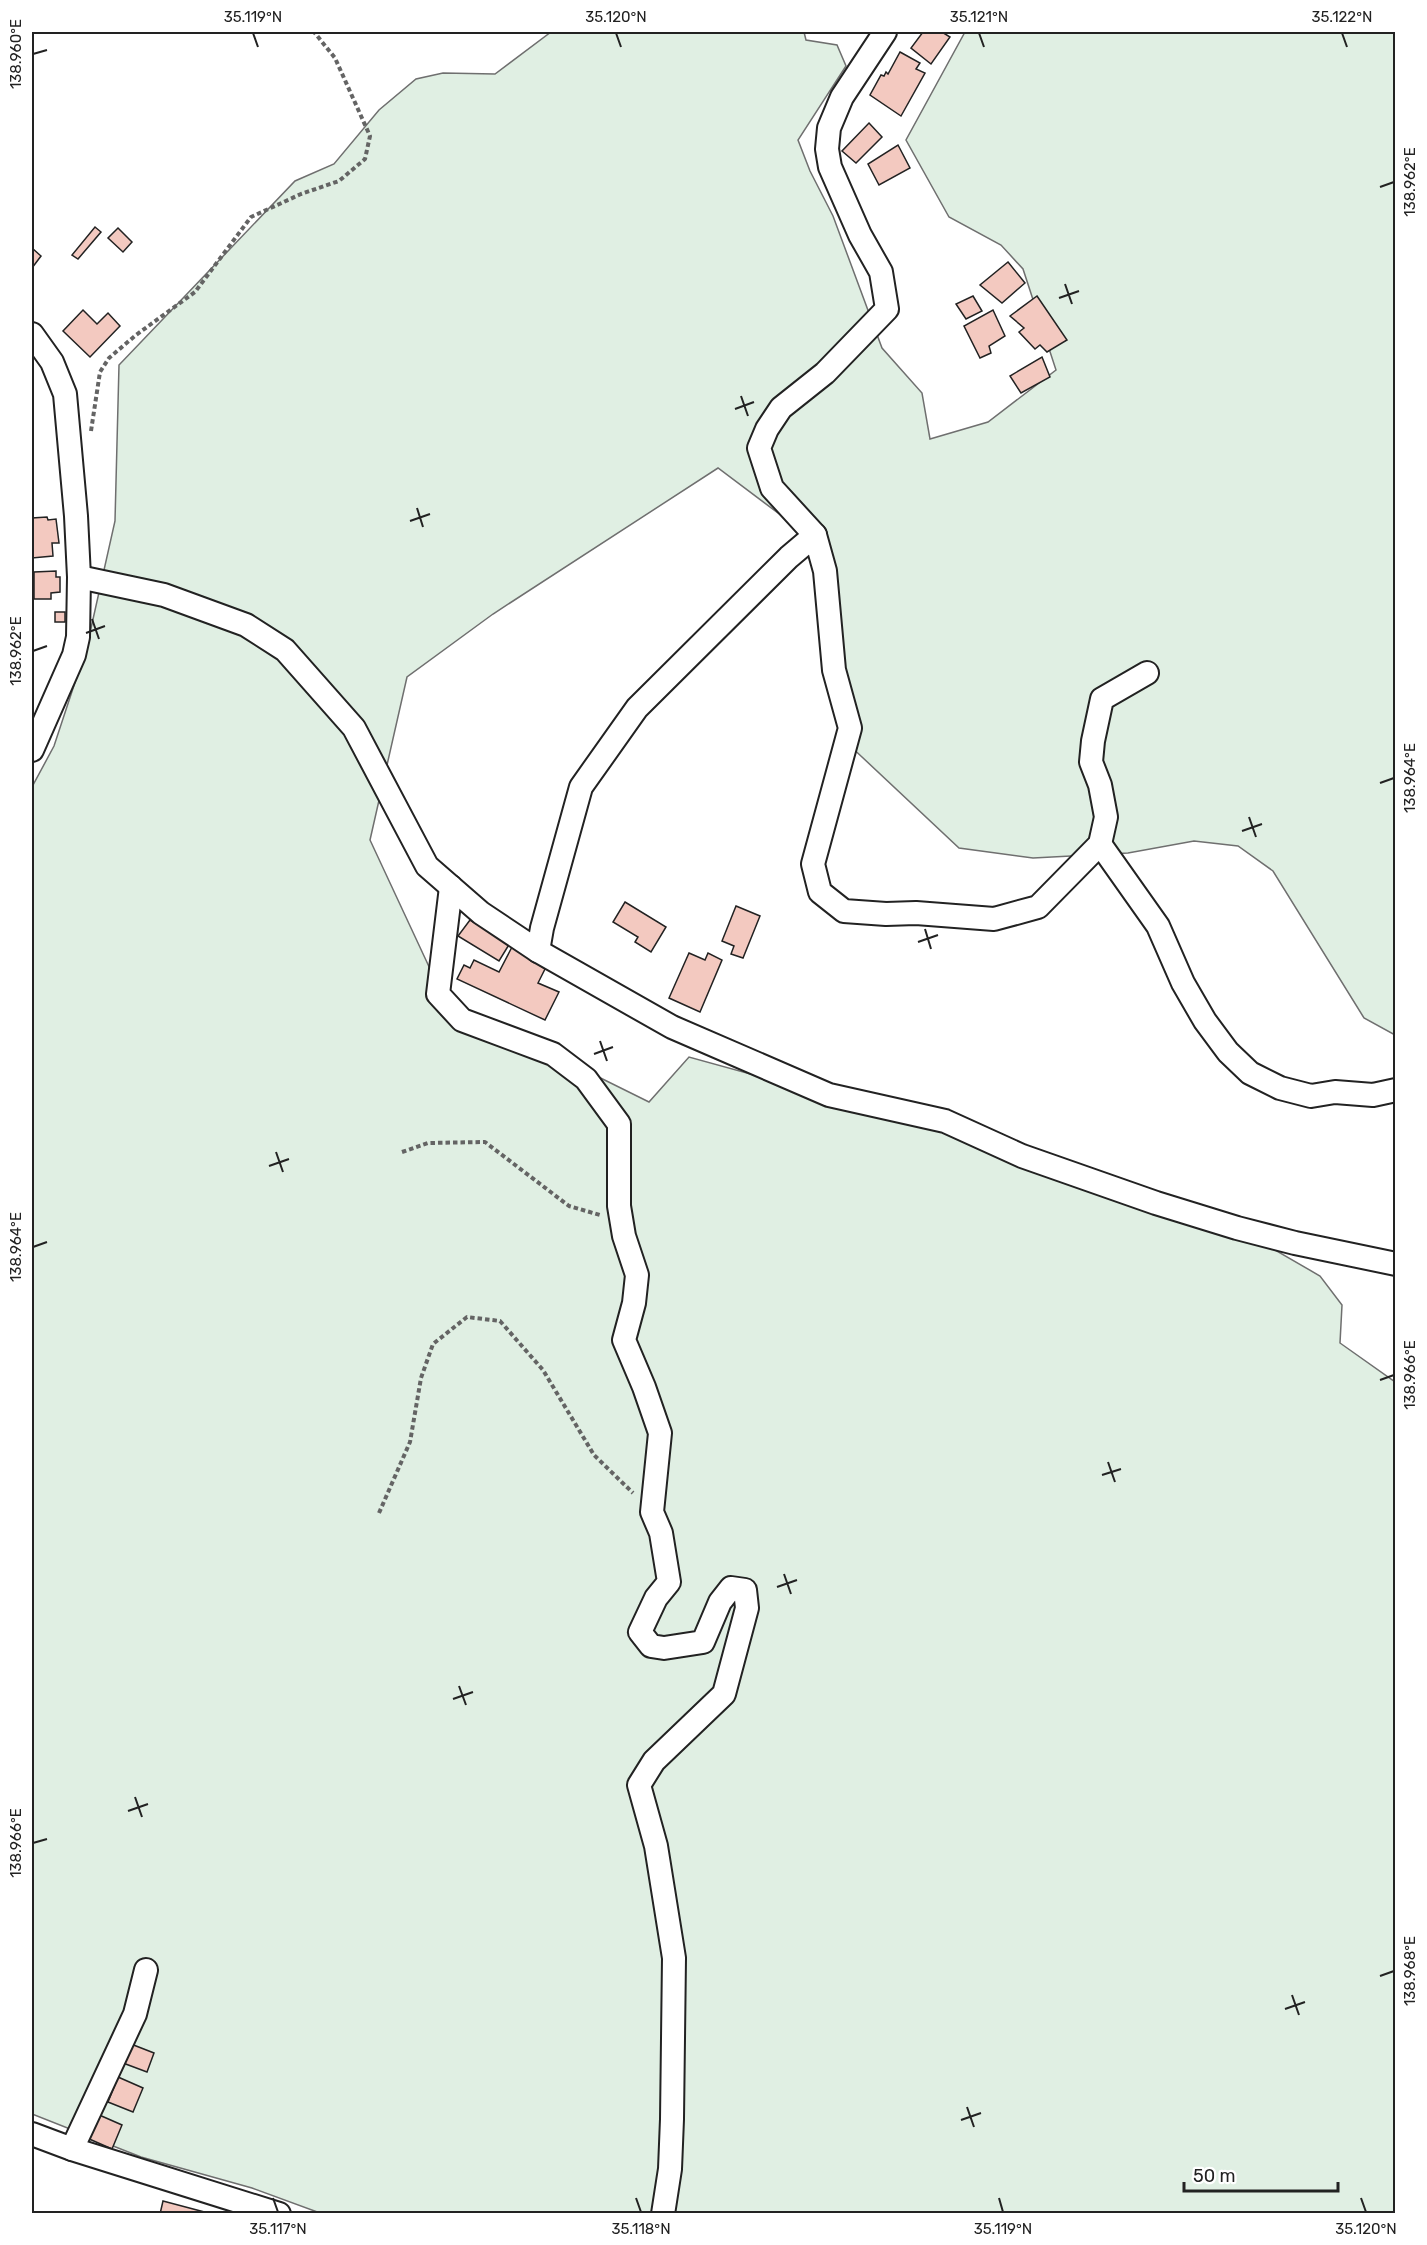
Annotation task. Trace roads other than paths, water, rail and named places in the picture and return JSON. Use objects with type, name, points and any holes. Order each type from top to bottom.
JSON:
[{"type":"street","points":[[879,33],[842,97],[829,128],[827,149],[830,167],[861,235],[881,272],[887,309],[825,374],[781,408],[767,429],[759,448],[772,488],[815,535],[825,571],[834,670],[850,728],[813,864],[820,892],[844,911],[886,914],[916,913],[994,919],[1038,907],[1100,844],[1106,817],[1100,785],[1092,762],[1093,741],[1102,699],[1147,673]]},
{"type":"street","points":[[32,334],[52,362],[64,394],[76,516],[79,577],[78,637],[74,655],[32,750]]},
{"type":"street","points":[[538,951],[566,837],[581,788],[637,708],[789,557],[815,535]]},
{"type":"street","points":[[79,577],[164,596],[246,625],[285,650],[354,728],[427,866],[481,913],[538,951],[672,1027],[829,1095],[945,1121],[1022,1156],[1156,1203],[1295,1243],[1395,1264]]},
{"type":"street","points":[[1100,844],[1158,926],[1183,983],[1205,1021],[1228,1053],[1250,1073],[1280,1088],[1311,1095],[1335,1092],[1373,1095],[1395,1090]]},
{"type":"street","points":[[451,887],[438,994],[462,1020],[553,1054],[586,1079],[619,1124],[619,1206],[624,1236],[637,1275],[634,1303],[624,1340],[660,1433],[652,1512],[661,1533],[669,1582],[656,1598],[640,1632],[651,1646],[664,1648],[704,1642],[720,1602],[731,1588],[745,1590],[747,1608],[724,1694],[654,1761],[639,1785],[656,1846],[674,1959],[670,2169],[663,2214]]},
{"type":"street","points":[[72,2149],[135,2014],[146,1970]]},
{"type":"street","points":[[32,2134],[72,2149],[279,2214]]}]
